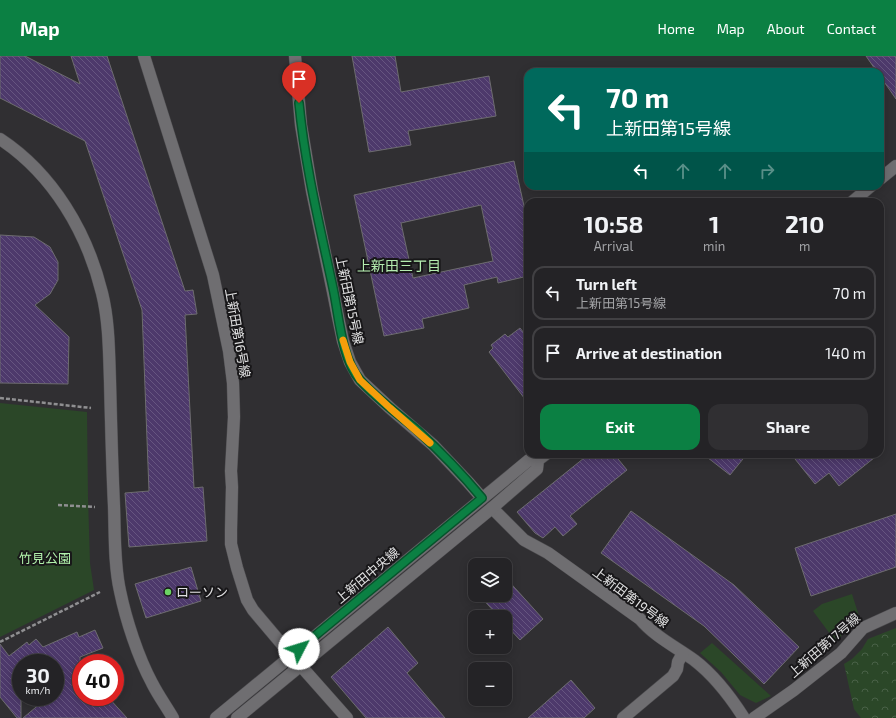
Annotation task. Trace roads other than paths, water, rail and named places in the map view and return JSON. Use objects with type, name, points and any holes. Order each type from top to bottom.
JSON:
[{"type":"street","name":"上新田第16号線","points":[[144,56],[213,275],[230,351],[234,417],[231,471],[231,544],[247,600],[253,610],[291,655]]},
{"type":"street","name":"上新田第15号線","points":[[295,56],[301,125],[312,191],[334,292],[339,325],[350,362],[360,380],[433,445],[482,498]]},
{"type":"street","points":[[0,139],[8,144],[51,186],[76,223],[87,246],[102,294],[108,330],[115,546],[120,591],[135,644],[152,682],[173,718]]},
{"type":"street","points":[[884,176],[896,166]]},
{"type":"street","points":[[857,198],[866,190]]},
{"type":"street","name":"上新田中央線","points":[[216,718],[529,460],[538,458]]},
{"type":"street","name":"上新田中央線","points":[[237,718],[492,508],[537,468],[542,458]]},
{"type":"street","name":"上新田第19号線","points":[[492,508],[524,540],[548,553],[640,619],[648,628],[707,671],[733,700],[744,718]]},
{"type":"street","name":"上新田第17号線","points":[[754,718],[794,690],[841,653],[863,628],[896,613]]},
{"type":"street","points":[[623,718],[673,676],[683,653]]},
{"type":"street","points":[[300,665],[347,718]]},
{"type":"place","name":"ローソン","points":[[168,592]]},
{"type":"district","name":"上新田三丁目","points":[[399,265]]},
{"type":"park label","name":"竹見公園","points":[[45,558]]}]
